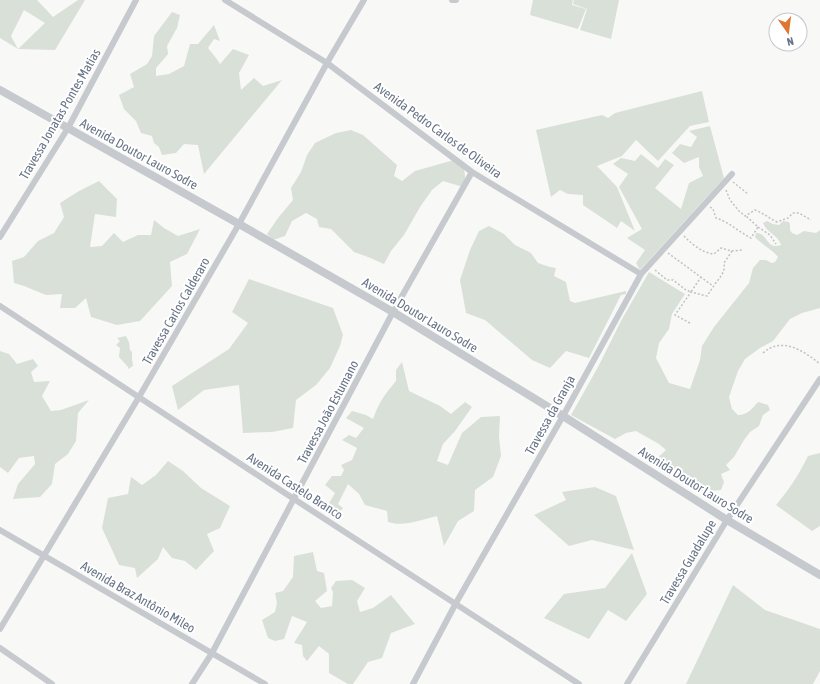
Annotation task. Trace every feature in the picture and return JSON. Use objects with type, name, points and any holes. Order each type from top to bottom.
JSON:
[{"type":"street","name":"Travessa Jonatas Pontes Matias","points":[[0,237],[68,128],[136,0]]},
{"type":"street","name":"Avenida Pedro Carlos de Oliveira","points":[[225,0],[327,63],[472,172],[640,274]]},
{"type":"street","name":"Travessa Carlos Calderaro","points":[[0,629],[139,397],[239,224],[327,63],[364,0]]},
{"type":"street","name":"Avenida Doutor Lauro Sodre","points":[[0,90],[394,312],[728,520],[820,575]]},
{"type":"street","name":"Travessa João Estumano","points":[[192,684],[212,653],[394,312],[472,172]]},
{"type":"street","name":"Travessa da Granja","points":[[413,684],[456,603],[563,416],[640,274],[730,176]]},
{"type":"street","name":"Avenida Castelo Branco","points":[[0,306],[579,684]]},
{"type":"street","name":"Travessa Guadalupe","points":[[627,684],[728,520],[820,379]]},
{"type":"street","name":"Avenida Braz Antônio Mileo","points":[[0,530],[265,684]]},
{"type":"street","points":[[0,648],[52,684]]},
{"type":"path","points":[[730,176],[748,194]]},
{"type":"path","points":[[722,186],[727,191],[730,200],[739,211],[770,235],[776,244]]},
{"type":"path","points":[[705,204],[713,210],[716,218],[751,238],[758,227]]},
{"type":"path","points":[[745,216],[755,210],[776,222],[799,212],[811,220]]},
{"type":"path","points":[[679,232],[690,243],[708,253],[714,254],[720,248],[732,251],[742,250]]},
{"type":"path","points":[[664,249],[713,286]]},
{"type":"path","points":[[649,265],[667,280],[673,280],[691,292],[707,296],[713,286],[721,278],[725,268],[724,263],[732,251]]},
{"type":"path","points":[[690,323],[675,315],[701,277]]},
{"type":"path","points":[[763,353],[769,347],[786,345],[806,354],[820,364]]},
{"type":"shaded area","points":[[0,0],[37,0],[53,17],[78,0],[85,0],[55,50],[18,49],[0,38]],"holes":[[[24,10],[45,23],[18,49],[11,36]]]},
{"type":"shaded area","points":[[533,0],[573,0],[572,5],[586,9],[578,29],[530,15]]},
{"type":"shaded area","points":[[574,0],[619,0],[611,39],[580,30],[587,9],[573,4]]},
{"type":"shaded area","points":[[172,12],[180,15],[177,28],[167,46],[168,54],[156,68],[156,76],[169,74],[184,66],[190,44],[198,44],[214,25],[220,41],[214,39],[208,48],[220,64],[233,49],[249,55],[239,73],[241,90],[254,78],[263,86],[282,80],[204,174],[198,145],[184,144],[176,153],[162,155],[159,147],[154,143],[152,136],[141,133],[136,121],[124,109],[119,95],[134,87],[130,74],[147,64],[152,56],[154,36]]},
{"type":"shaded area","points":[[702,91],[709,122],[690,126],[658,161],[636,140],[622,156],[597,166],[617,187],[635,231],[621,221],[617,228],[583,205],[583,195],[568,194],[560,190],[551,197],[536,130],[602,115],[608,118],[615,113]]},
{"type":"shaded area","points":[[710,126],[724,178],[640,270],[636,263],[645,250],[627,238],[642,229],[619,187],[628,174],[613,164],[621,158],[635,161],[641,154],[658,168],[665,159],[674,165],[655,188],[681,209],[689,183],[703,176],[699,167],[699,157],[684,163],[672,153],[680,144],[691,147],[697,137],[689,131]]},
{"type":"shaded area","points":[[351,130],[363,135],[397,165],[394,176],[402,181],[415,171],[454,160],[464,168],[465,177],[463,187],[443,181],[432,190],[420,207],[404,235],[391,251],[384,264],[354,252],[331,229],[319,227],[317,219],[306,213],[292,221],[285,236],[273,240],[267,234],[293,200],[291,188],[301,172],[307,155],[315,143],[336,133]]},
{"type":"shaded area","points":[[99,181],[117,199],[116,217],[95,214],[90,247],[102,246],[114,233],[123,242],[138,235],[151,235],[154,220],[178,236],[200,229],[187,254],[170,262],[172,286],[140,321],[117,325],[91,317],[86,298],[75,308],[60,308],[62,294],[46,295],[14,283],[12,261],[24,257],[38,241],[54,233],[64,217],[60,203]]},
{"type":"shaded area","points":[[767,221],[779,225],[783,221],[789,222],[790,230],[792,233],[797,235],[804,231],[816,233],[820,230],[820,308],[802,313],[790,319],[773,341],[745,359],[738,371],[729,397],[732,409],[738,415],[744,414],[758,402],[768,405],[770,410],[763,415],[759,426],[750,432],[734,457],[726,465],[730,470],[721,474],[724,482],[721,490],[698,492],[653,462],[666,450],[659,444],[636,431],[626,433],[615,439],[571,415],[649,272],[685,294],[672,314],[669,329],[659,343],[656,358],[669,383],[690,389],[700,360],[702,346],[714,327],[749,283],[753,268],[760,260],[766,260],[772,263],[775,262],[778,257],[755,237],[756,233],[760,234],[772,245],[781,245],[763,223]]},
{"type":"shaded area","points":[[489,226],[504,234],[515,245],[531,253],[538,263],[556,268],[554,276],[566,282],[570,301],[575,303],[626,291],[626,294],[621,295],[589,358],[566,351],[550,368],[532,360],[485,320],[466,313],[460,280],[470,250],[479,231]]},
{"type":"shaded area","points":[[249,279],[333,308],[343,335],[340,346],[330,368],[316,385],[296,400],[293,428],[272,432],[243,433],[239,385],[204,390],[178,410],[172,386],[229,349],[248,323],[232,312]]},
{"type":"shaded area","points":[[126,336],[132,352],[133,366],[128,369],[119,357],[120,348],[116,345],[120,341],[117,338]]},
{"type":"shaded area","points":[[0,351],[9,354],[17,364],[33,359],[38,366],[31,372],[34,382],[50,381],[42,396],[51,411],[61,410],[89,400],[78,413],[76,441],[68,454],[55,464],[52,484],[40,497],[13,499],[18,484],[35,464],[34,456],[19,458],[8,473],[0,467]]},
{"type":"shaded area","points":[[402,362],[409,391],[440,406],[451,414],[465,402],[472,407],[455,431],[443,444],[437,461],[448,465],[462,433],[481,417],[500,416],[499,437],[501,456],[493,477],[475,490],[474,511],[458,521],[444,546],[437,516],[400,524],[388,522],[387,511],[365,505],[359,494],[348,484],[338,504],[343,508],[337,515],[325,510],[335,493],[325,485],[332,476],[341,476],[344,470],[341,465],[352,460],[357,448],[342,440],[349,435],[356,438],[364,428],[346,418],[352,411],[366,415],[373,419],[383,398],[396,381],[396,370]]},
{"type":"shaded area","points":[[820,453],[820,526],[812,531],[776,505],[794,482],[808,456]]},
{"type":"shaded area","points":[[168,461],[183,471],[201,488],[230,506],[220,528],[207,534],[214,551],[196,570],[185,561],[172,558],[163,547],[158,559],[137,578],[135,568],[119,565],[102,528],[108,498],[128,494],[131,477],[142,485],[156,475]]},
{"type":"shaded area","points":[[595,487],[616,496],[634,550],[592,540],[569,546],[534,515],[566,500],[562,492]]},
{"type":"shaded area","points":[[313,552],[317,571],[324,573],[327,591],[315,601],[321,608],[332,606],[333,592],[331,588],[336,581],[352,580],[365,588],[357,601],[360,612],[373,608],[391,595],[415,624],[391,633],[382,658],[368,662],[353,684],[348,684],[329,673],[329,654],[319,646],[307,661],[303,656],[302,645],[294,643],[307,622],[292,616],[284,639],[275,641],[268,638],[262,620],[275,612],[277,603],[275,593],[283,591],[293,577],[294,556]]},
{"type":"shaded area","points":[[632,553],[647,594],[626,621],[608,610],[589,639],[544,618],[564,594],[605,588]]},
{"type":"shaded area","points":[[733,585],[765,610],[820,629],[820,671],[813,684],[686,684]]}]
